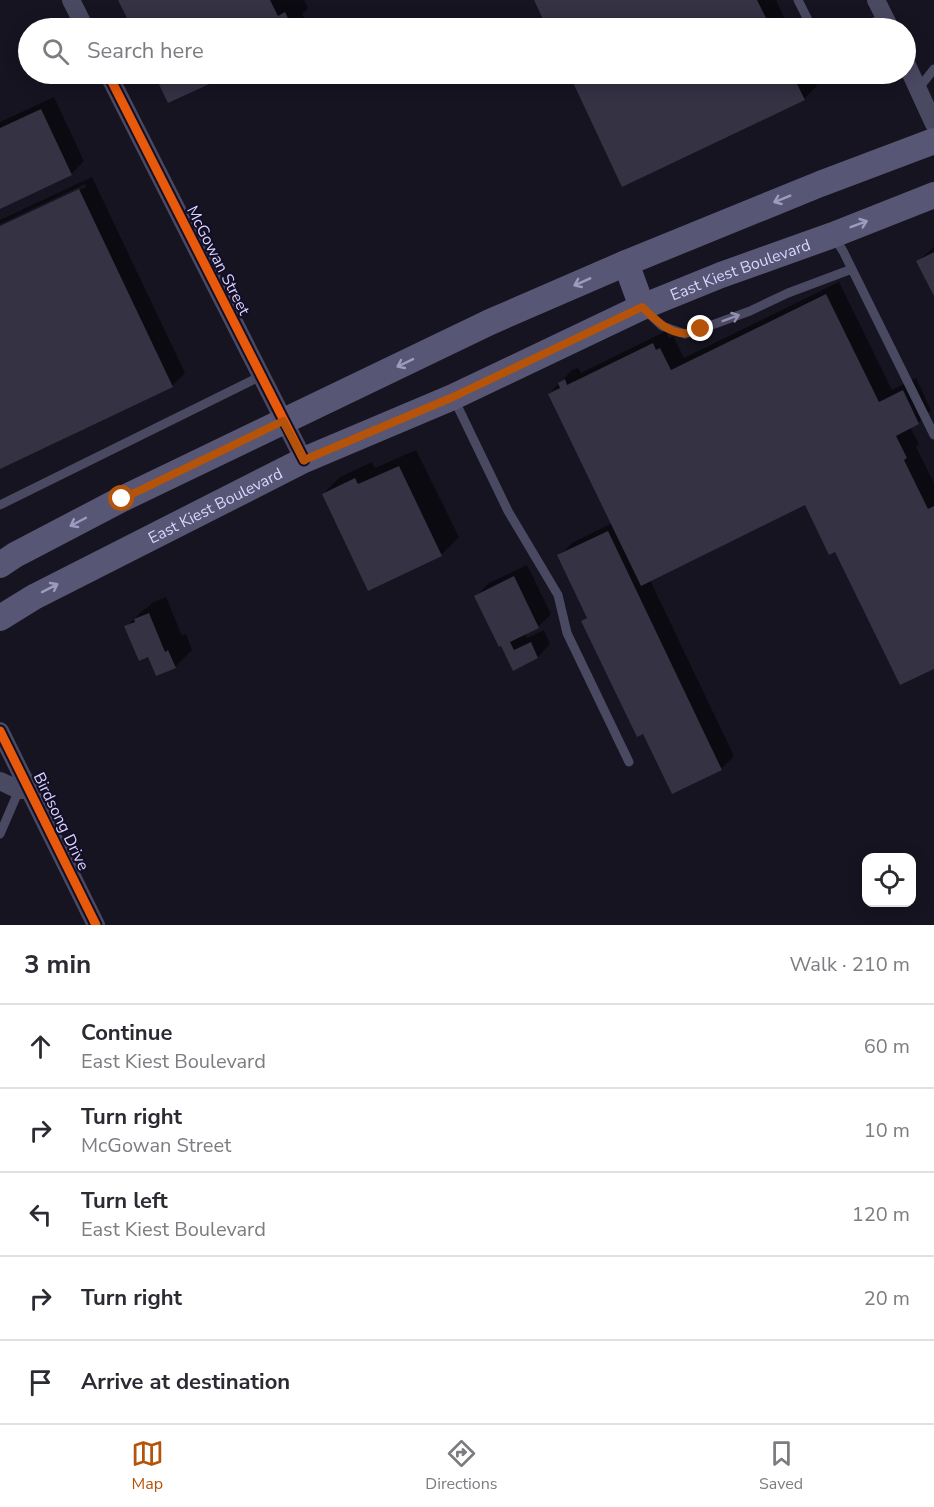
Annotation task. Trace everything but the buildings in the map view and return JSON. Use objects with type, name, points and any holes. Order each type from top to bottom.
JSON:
[{"type":"main road","points":[[0,565],[122,499],[490,322],[626,263],[820,184],[934,141]]},
{"type":"main road","name":"East Kiest Boulevard","points":[[0,618],[34,597],[304,460],[453,397],[642,307],[934,195]]},
{"type":"main road","points":[[626,263],[642,307]]},
{"type":"street","points":[[70,0],[80,18]]},
{"type":"street","points":[[876,0],[885,18]]},
{"type":"street","name":"McGowan Street","points":[[113,84],[304,460]]},
{"type":"street","points":[[916,84],[934,124]]},
{"type":"street","name":"Birdsong Drive","points":[[0,731],[24,790],[96,925]]},
{"type":"street","points":[[0,781],[24,790]]},
{"type":"lane","points":[[798,0],[807,18]]},
{"type":"lane","points":[[918,89],[934,69]]},
{"type":"lane","points":[[833,235],[934,435]]},
{"type":"lane","points":[[642,307],[662,326],[685,334],[750,311],[788,293],[852,269]]},
{"type":"lane","points":[[0,505],[261,376]]},
{"type":"lane","points":[[453,397],[508,511],[558,595],[567,633],[629,762]]},
{"type":"lane","points":[[0,834],[24,790]]},
{"type":"cycle path","points":[[113,84],[304,460]]},
{"type":"cycle path","points":[[0,731],[96,925]]},
{"type":"route","points":[[122,499],[283,421],[304,460],[453,397],[642,307],[662,326],[671,330],[685,334],[701,329]]}]
